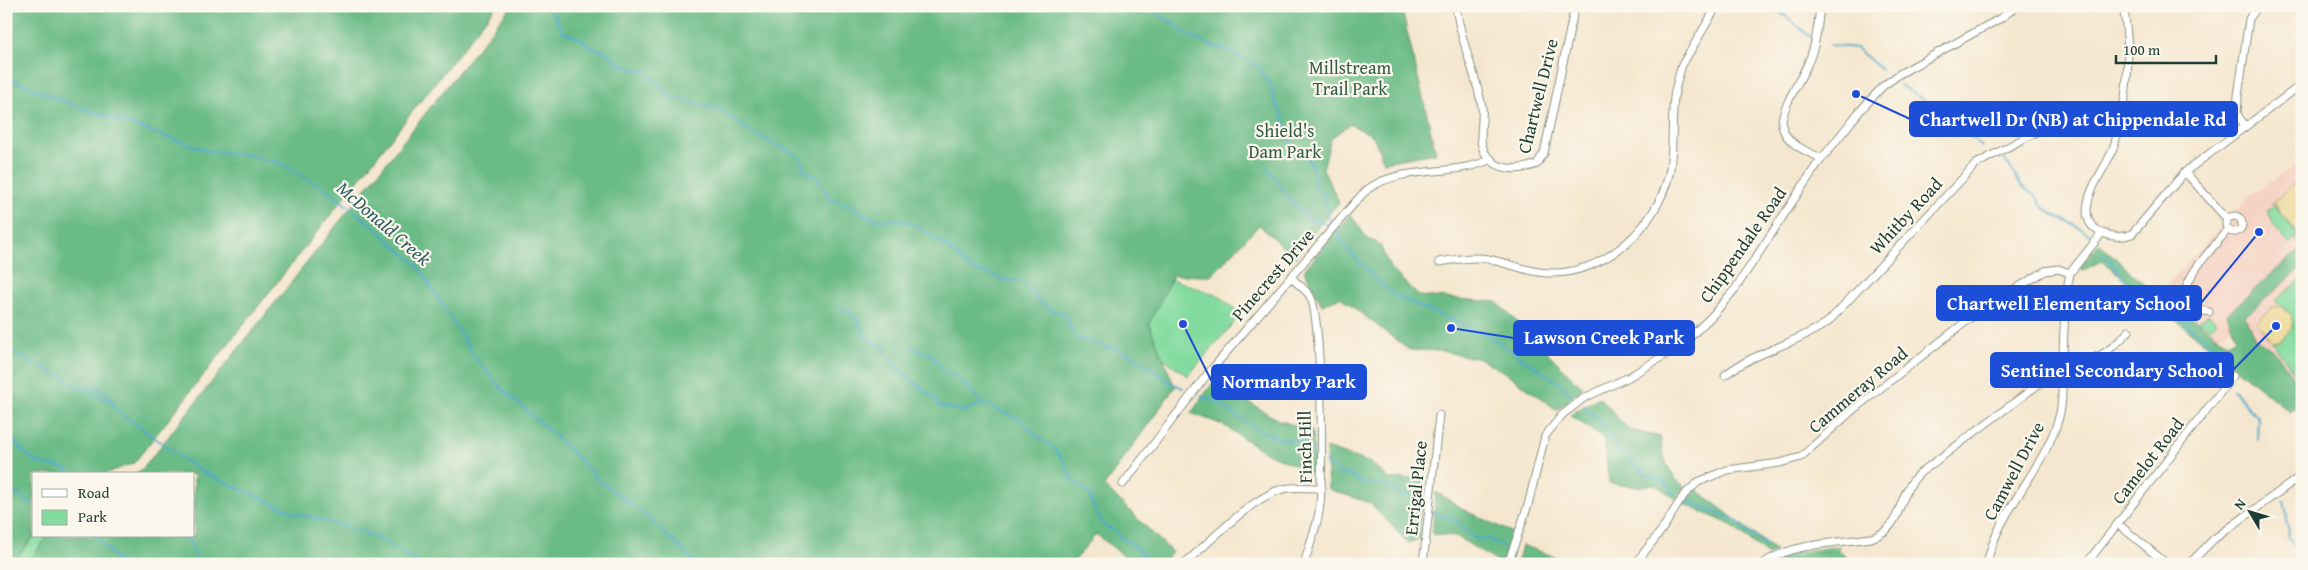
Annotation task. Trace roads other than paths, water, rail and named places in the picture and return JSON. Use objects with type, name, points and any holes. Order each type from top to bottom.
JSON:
[{"type":"street","name":"Chartwell Drive","points":[[1456,6],[1458,26],[1472,66],[1482,109],[1484,152],[1491,159],[1514,170],[1525,169],[1537,164],[1544,152],[1575,6]]},
{"type":"street","points":[[1439,262],[1467,258],[1486,258],[1548,273],[1567,273],[1591,267],[1612,254],[1630,238],[1658,204],[1665,187],[1670,171],[1674,97],[1682,65],[1717,6]]},
{"type":"street","points":[[1820,6],[1816,40],[1782,124],[1787,135],[1795,144],[1822,158],[1859,112],[1883,86],[1901,73],[2001,18],[2018,6]]},
{"type":"street","points":[[2123,6],[2128,52],[2122,112],[2112,151],[2090,197],[2087,214],[2093,227],[2102,233],[2123,237],[2132,234],[2185,172],[2302,84]]},
{"type":"street","points":[[2245,126],[2237,114],[2238,96],[2250,19],[2258,6]]},
{"type":"street","name":"Whitby Road","points":[[1725,375],[1737,366],[1814,331],[1828,322],[1976,164],[2080,109],[2122,112]]},
{"type":"street","name":"Chippendale Road","points":[[1508,564],[1528,505],[1545,436],[1554,423],[1566,410],[1584,398],[1629,377],[1663,356],[1688,339],[1712,316],[1735,289],[1822,158]]},
{"type":"street","name":"Pinecrest Drive","points":[[1123,484],[1206,376],[1345,214],[1372,186],[1402,175],[1434,173],[1480,164],[1491,159]]},
{"type":"street","points":[[2185,172],[2227,219],[2228,230]]},
{"type":"street","points":[[2227,219],[2234,216],[2240,218],[2242,222],[2242,228],[2238,232],[2228,230]]},
{"type":"street","points":[[2209,312],[2201,312],[2191,306],[2184,300],[2184,294],[2197,269],[2228,230]]},
{"type":"street","points":[[2070,273],[2102,233]]},
{"type":"street","name":"Cammeray Road","points":[[1635,564],[1661,531],[1684,495],[1698,482],[1727,470],[1780,463],[1801,457],[1854,409],[1982,309],[2046,271],[2058,269],[2070,273]]},
{"type":"street","name":"Camwell Drive","points":[[1987,564],[1994,542],[2055,429],[2062,405],[2064,316],[2070,273]]},
{"type":"street","name":"Finch Hill","points":[[1291,277],[1310,296],[1314,309],[1319,386],[1322,488],[1319,513],[1304,564]]},
{"type":"street","points":[[2064,364],[2100,357],[2129,331]]},
{"type":"street","name":"Camelot Road","points":[[2086,564],[2233,376]]},
{"type":"street","points":[[1762,564],[1783,552],[1871,538],[1884,533],[1894,521],[1907,487],[1920,473],[2038,384],[2049,380],[2062,379]]},
{"type":"street","name":"Errigal Place","points":[[1423,564],[1439,415]]},
{"type":"street","points":[[2189,564],[2214,539],[2302,475]]},
{"type":"street","points":[[1184,564],[1251,506],[1268,495],[1290,488],[1322,488]]},
{"type":"street","points":[[2118,524],[2167,564]]},
{"type":"waterway","points":[[546,6],[552,12],[564,33],[579,37],[592,48],[605,51],[618,63],[636,70],[646,71],[670,97],[721,110],[752,133],[794,153],[801,159],[803,169],[818,178],[830,199],[852,206],[867,216],[878,220],[895,219],[911,223],[943,243],[969,268],[982,273],[990,273],[1000,279],[1025,284],[1040,303],[1053,311],[1065,313],[1073,334]]},
{"type":"waterway","points":[[1148,6],[1193,38],[1238,55],[1261,68],[1263,76],[1272,87],[1273,98],[1282,114],[1288,138],[1297,152],[1310,160],[1315,179],[1314,186],[1325,196],[1328,217],[1332,226]]},
{"type":"waterway","points":[[1765,6],[1784,15],[1811,37]]},
{"type":"waterway","points":[[1830,45],[1856,48],[1882,70]]},
{"type":"waterway","name":"McDonald Creek","points":[[6,77],[68,103],[187,144],[210,151],[248,155],[282,164],[327,190],[371,224],[419,267],[476,359],[501,388],[560,440],[599,480],[648,517],[697,564]]},
{"type":"waterway","points":[[1900,85],[1939,109],[1961,128]]},
{"type":"waterway","points":[[1967,133],[1982,147]]},
{"type":"waterway","points":[[2003,158],[2022,186],[2038,198],[2043,207],[2055,216],[2079,227],[2090,235]]},
{"type":"waterway","points":[[1267,167],[1293,204],[1312,220],[1332,226]]},
{"type":"waterway","points":[[1335,230],[1348,250],[1382,285],[1397,297],[1486,334],[1558,382],[1570,394]]},
{"type":"waterway","points":[[2101,253],[2127,281],[2174,314],[2222,353],[2222,374]]},
{"type":"waterway","points":[[840,306],[857,319],[865,337],[883,346],[895,366],[926,393],[932,395],[939,406],[965,411],[983,403]]},
{"type":"waterway","points":[[1078,338],[1099,344],[1104,348],[1112,347],[1135,357],[1171,383],[1183,388]]},
{"type":"waterway","name":"McDonald Creek","points":[[6,347],[76,386],[95,387],[102,390],[109,395],[116,410],[202,472],[295,513],[361,531],[383,541],[420,564]]},
{"type":"waterway","points":[[912,348],[931,354],[943,370],[959,379],[983,403],[1022,421]]},
{"type":"waterway","points":[[83,388],[88,393],[113,402]]},
{"type":"waterway","points":[[2233,390],[2258,418],[2257,439]]},
{"type":"waterway","points":[[1201,396],[1221,404],[1238,417],[1264,432],[1283,440],[1296,439],[1302,441],[1313,453]]},
{"type":"waterway","points":[[1584,406],[1601,423],[1619,451],[1644,473],[1668,484],[1674,494]]},
{"type":"waterway","points":[[1026,425],[1040,439],[1052,446],[1066,464],[1071,478],[1090,495],[1094,509],[1104,526],[1114,530],[1124,540],[1130,542],[1149,561],[1165,564]]},
{"type":"waterway","points":[[6,433],[35,461],[45,465],[64,468],[70,472]]},
{"type":"waterway","points":[[1325,462],[1341,474],[1352,476],[1361,483],[1383,484],[1399,494],[1410,496],[1421,506]]},
{"type":"waterway","points":[[6,489],[32,504]]},
{"type":"waterway","points":[[2284,501],[2289,530],[2288,537],[2302,553]]},
{"type":"waterway","points":[[1689,502],[1737,521],[1746,531],[1766,545]]},
{"type":"waterway","points":[[1433,512],[1455,520],[1473,538],[1488,539],[1503,546]]},
{"type":"waterway","points":[[98,538],[120,564]]},
{"type":"waterway","points":[[186,538],[202,564]]},
{"type":"waterway","points":[[1524,559],[1532,564]]},
{"type":"place","name":"Chartwell Dr (NB) at Chippendale Rd","points":[[1856,94]]},
{"type":"place","name":"Chartwell Elementary School","points":[[2259,232]]},
{"type":"place","name":"Normanby Park","points":[[1183,324]]},
{"type":"place","name":"Sentinel Secondary School","points":[[2276,326]]},
{"type":"place","name":"Lawson Creek Park","points":[[1451,328]]},
{"type":"park label","name":"Millstream Trail Park","points":[[1350,78]]},
{"type":"park label","name":"Shield's Dam Park","points":[[1285,141]]}]
